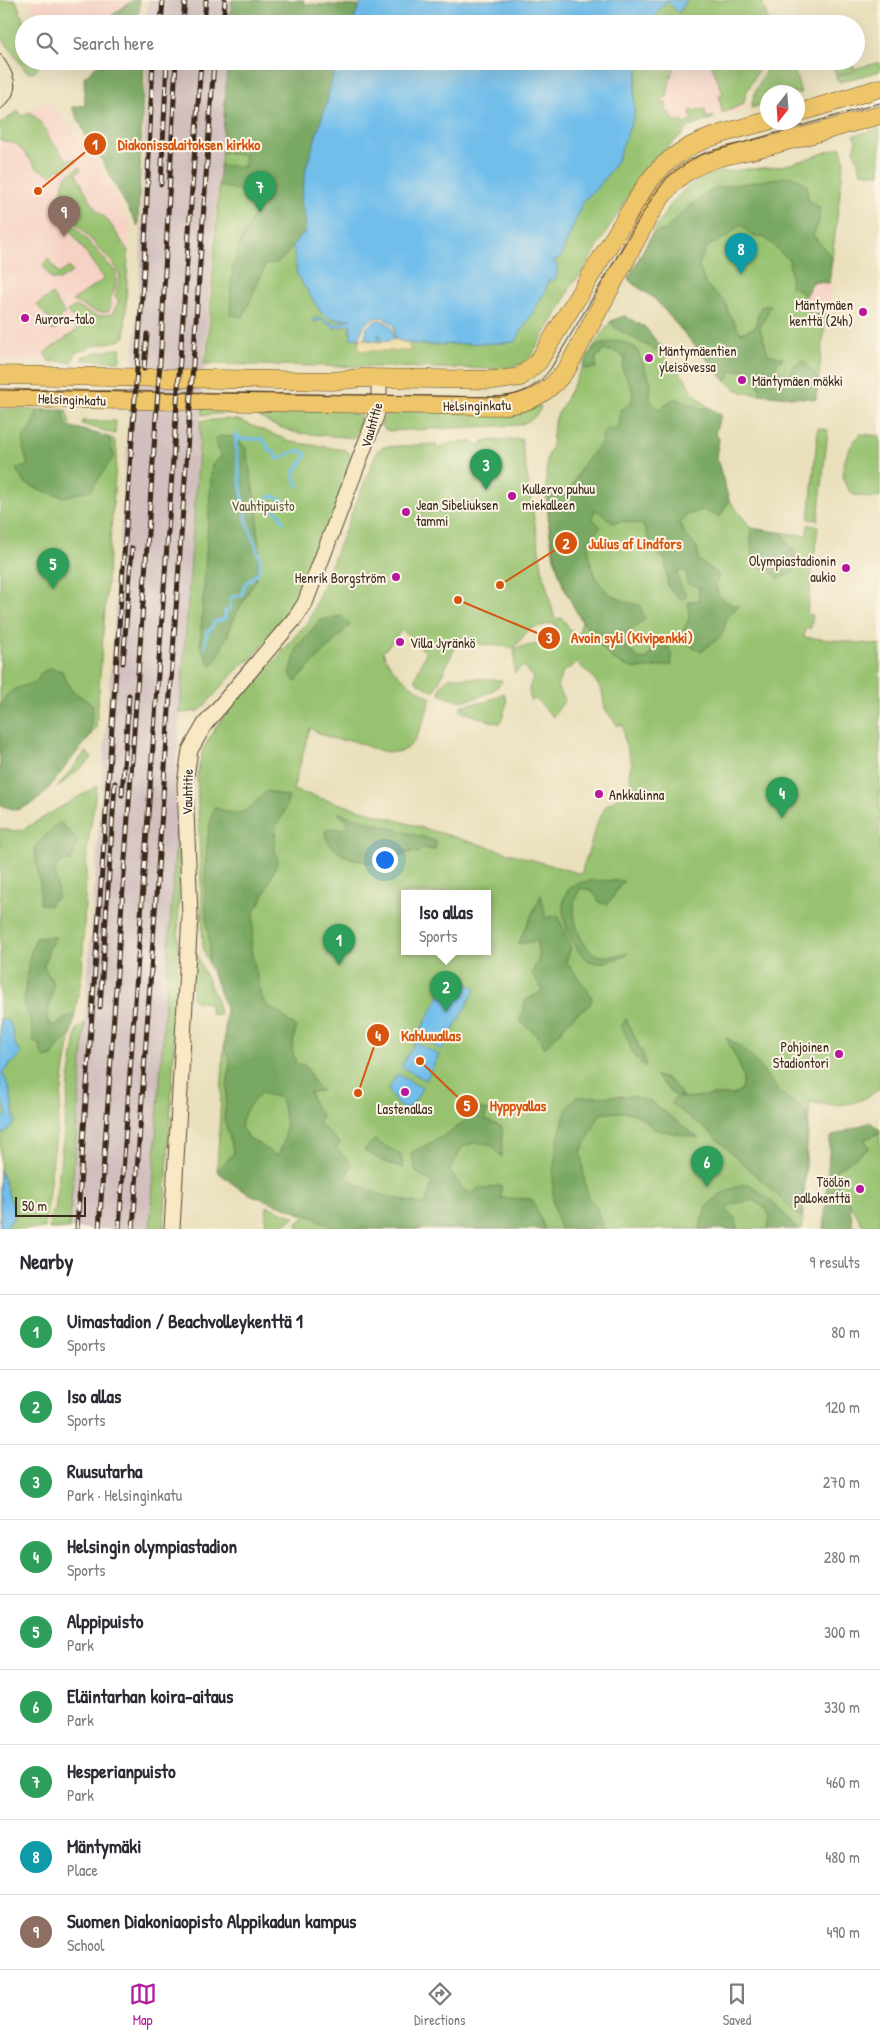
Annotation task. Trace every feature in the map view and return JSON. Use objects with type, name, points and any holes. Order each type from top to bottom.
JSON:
[{"type":"main road","points":[[805,110],[880,88]]},
{"type":"main road","name":"Helsinginkatu","points":[[0,398],[505,406],[526,402],[536,398],[555,385],[568,367],[650,214],[664,193],[680,176],[699,164],[718,158],[770,146],[880,115]]},
{"type":"main road","name":"Helsinginkatu","points":[[0,375],[332,381],[379,378],[500,380],[520,377],[527,373],[544,354],[644,188],[660,168],[681,150],[697,142],[760,123]]},
{"type":"main road","name":"Vauhtitie","points":[[172,1229],[190,916],[185,790],[188,758],[197,736],[205,724],[306,603],[367,444],[379,405],[379,378]]},
{"type":"shaded area","points":[[29,0],[133,0],[112,15],[35,15]]},
{"type":"shaded area","points":[[148,0],[232,0],[231,15],[147,15]]},
{"type":"shaded area","points":[[146,70],[227,70],[211,269],[175,783],[177,821],[150,1229],[69,1229],[140,267]]},
{"type":"shaded area","points":[[670,70],[717,70],[745,102],[745,109],[698,123],[676,125],[662,107],[664,88]]},
{"type":"shaded area","points":[[46,99],[92,153],[130,223],[125,337],[121,338],[121,340],[88,347],[88,349],[76,352],[72,362],[0,361],[0,124],[18,111],[23,116]]},
{"type":"shaded area","points":[[813,281],[833,283],[829,314],[808,313],[805,296]]},
{"type":"green space","points":[[0,0],[16,0],[22,15],[15,15],[15,56],[0,35]]},
{"type":"green space","points":[[133,0],[139,0],[138,15],[112,15]]},
{"type":"green space","points":[[232,0],[304,0],[304,4],[359,6],[356,15],[231,15]]},
{"type":"green space","points":[[666,0],[762,0],[766,15],[656,15]]},
{"type":"green space","points":[[880,62],[880,71],[839,82],[835,77],[854,71],[836,75],[835,70],[865,70],[865,66]]},
{"type":"green space","points":[[25,70],[37,70],[34,72],[29,73]]},
{"type":"green space","points":[[92,70],[144,70],[138,227],[101,159],[84,135],[85,133],[72,107],[85,105],[84,77]]},
{"type":"green space","points":[[227,70],[346,70],[370,273],[351,320],[335,324],[318,317],[314,322],[321,320],[335,328],[350,324],[349,332],[359,339],[378,341],[378,335],[380,335],[382,342],[395,339],[407,343],[554,260],[550,251],[634,115],[635,86],[638,70],[674,70],[667,97],[663,97],[662,103],[666,103],[667,113],[670,113],[674,121],[682,120],[683,124],[692,121],[690,111],[705,109],[706,118],[713,116],[714,118],[687,128],[682,135],[653,159],[645,169],[582,272],[571,286],[561,307],[530,357],[521,364],[500,369],[203,364],[207,355]]},
{"type":"green space","points":[[227,70],[334,70],[327,102],[306,168],[301,201],[306,223],[305,233],[283,258],[273,264],[266,264],[243,317],[230,315],[232,270],[241,241],[260,205],[258,194],[219,186],[220,165],[243,167],[245,155],[222,152]]},
{"type":"green space","points":[[714,70],[758,70],[746,93],[744,103],[722,113],[719,95],[723,94]]},
{"type":"green space","points":[[766,70],[795,70],[799,85],[760,85],[760,105],[751,108],[755,92]]},
{"type":"green space","points":[[18,111],[23,116],[28,112],[34,115],[47,131],[47,136],[67,160],[75,159],[77,162],[63,170],[61,168],[51,175],[37,168],[17,144],[0,140],[0,124]]},
{"type":"green space","points":[[880,129],[880,174],[861,172],[854,150],[856,143],[854,135]]},
{"type":"green space","points":[[841,147],[844,161],[829,283],[813,282],[805,296],[809,313],[826,314],[816,399],[745,393],[735,389],[654,298],[632,283],[628,278],[653,231],[668,208],[684,190],[696,182],[721,172],[790,164]]},
{"type":"green space","points":[[79,167],[81,170],[76,174],[96,210],[107,219],[128,251],[125,337],[121,338],[121,340],[88,347],[88,349],[76,352],[72,362],[49,361],[44,353],[77,330],[73,319],[67,311],[76,306],[97,316],[112,314],[119,300],[115,297],[120,277],[117,268],[71,218],[59,201],[65,177]]},
{"type":"green space","points":[[792,176],[807,185],[808,200],[820,208],[819,222],[813,235],[832,258],[829,283],[813,281],[805,296],[803,295],[797,289],[790,286],[789,260],[764,237],[751,235],[741,224],[728,236],[707,247],[699,264],[705,284],[725,302],[729,314],[741,333],[756,327],[761,307],[771,305],[760,328],[768,354],[783,358],[775,366],[781,379],[791,375],[795,364],[804,361],[818,380],[816,399],[761,394],[757,380],[745,370],[731,372],[726,382],[654,298],[632,283],[628,278],[654,233],[665,230],[690,205],[715,188]]},
{"type":"green space","points":[[61,211],[116,272],[115,287],[109,300],[112,305],[108,312],[96,312],[72,301],[104,279],[58,213]]},
{"type":"green space","points":[[48,258],[59,274],[69,267],[72,272],[60,280],[51,279],[43,265]]},
{"type":"green space","points":[[52,294],[65,314],[60,317],[60,326],[53,331],[49,325],[52,322],[37,305]]},
{"type":"green space","points":[[624,316],[645,327],[665,352],[663,354],[686,380],[691,391],[708,407],[721,415],[715,432],[719,439],[716,456],[729,500],[751,528],[806,536],[808,525],[818,526],[807,614],[813,615],[811,628],[805,629],[804,637],[880,645],[880,1088],[863,1099],[846,1104],[829,1105],[810,1102],[802,1229],[298,1229],[297,1223],[305,1218],[286,1207],[247,1193],[217,1170],[226,1007],[203,948],[197,775],[203,749],[235,701],[259,679],[309,620],[377,451],[383,447],[436,444],[437,450],[445,445],[454,443],[473,442],[477,446],[482,445],[483,441],[521,439],[543,573],[555,619],[562,618],[577,639],[582,622],[563,586],[554,557],[549,530],[546,485],[547,458],[552,446],[554,423],[593,347],[611,321]],"holes":[[[555,623],[559,641],[515,648],[514,673],[523,666],[533,677],[529,689],[530,700],[536,699],[553,717],[565,700],[557,686],[563,672],[577,663],[592,676],[602,691],[605,709],[617,725],[623,725],[624,739],[632,764],[629,773],[632,787],[606,806],[598,821],[581,874],[293,790],[310,728],[331,738],[352,740],[387,752],[398,752],[407,748],[414,741],[420,730],[431,698],[397,673],[383,652],[402,630],[426,652],[415,678],[417,682],[434,692],[458,641],[514,648],[530,628]]]},
{"type":"green space","points":[[624,316],[645,327],[665,352],[662,354],[614,327],[611,321]]},
{"type":"green space","points":[[618,340],[636,348],[651,382],[650,400],[659,409],[675,398],[702,409],[708,407],[721,415],[715,432],[719,439],[716,456],[729,500],[720,517],[703,510],[687,515],[680,523],[685,535],[697,547],[699,561],[719,575],[716,585],[718,595],[730,604],[739,606],[729,615],[721,636],[701,652],[679,638],[689,619],[688,602],[699,600],[699,587],[687,583],[687,570],[677,573],[680,585],[687,596],[682,600],[668,587],[665,559],[655,552],[643,525],[622,521],[614,523],[595,509],[593,519],[601,527],[588,541],[592,566],[600,585],[616,597],[640,605],[645,619],[629,631],[625,647],[641,660],[648,658],[657,642],[667,643],[671,653],[672,665],[633,668],[621,664],[611,657],[582,621],[572,604],[554,554],[547,495],[558,497],[568,493],[584,462],[602,442],[601,438],[607,427],[619,428],[620,410],[631,403],[633,391],[622,368],[625,358],[615,352],[605,350],[596,357],[596,368],[587,369],[582,367],[593,347]]},
{"type":"green space","points":[[121,348],[120,361],[82,360],[83,356]]},
{"type":"green space","points":[[538,404],[541,407],[534,417],[517,425],[389,431],[381,425],[386,413]]},
{"type":"green space","points":[[203,407],[360,410],[361,420],[354,438],[297,433],[273,425],[251,412],[202,415]]},
{"type":"green space","points":[[0,409],[66,410],[70,423],[68,426],[114,439],[117,451],[96,728],[43,795],[33,803],[17,810],[0,805]]},
{"type":"green space","points":[[38,409],[41,411],[63,410],[67,426],[109,437],[114,456],[91,490],[64,497],[25,483],[16,469],[28,466],[23,448],[24,436],[32,427]]},
{"type":"green space","name":"Vauhtipuisto","points":[[238,420],[292,442],[345,450],[354,461],[300,602],[250,660],[241,665],[200,711],[180,713],[201,421]]},
{"type":"green space","points":[[83,421],[116,421],[115,434],[82,424]]},
{"type":"green space","points":[[818,428],[828,430],[818,520],[809,519]]},
{"type":"green space","points":[[861,434],[880,436],[880,497],[871,498],[854,495],[844,481],[843,473],[846,455]]},
{"type":"green space","points":[[220,436],[234,437],[246,448],[258,517],[257,531],[260,549],[256,579],[211,667],[200,645],[212,465],[221,457],[215,440]]},
{"type":"green space","points":[[751,528],[783,533],[793,550],[796,567],[789,575],[778,578],[767,568],[754,567]]},
{"type":"green space","points":[[341,616],[350,625],[295,682],[290,674],[297,647],[319,621]]},
{"type":"green space","points":[[50,668],[62,671],[71,690],[93,705],[90,736],[43,795],[33,803],[17,810],[0,805],[0,710],[9,693],[37,681],[41,673]]},
{"type":"green space","points":[[453,677],[501,680],[502,682],[481,696],[472,699],[454,700],[440,693],[444,683]]},
{"type":"green space","points":[[504,693],[507,703],[500,724],[460,710],[462,705],[485,702]]},
{"type":"green space","points":[[86,751],[92,758],[57,788]]},
{"type":"green space","points":[[97,786],[87,850],[82,974],[65,1066],[44,1229],[0,1229],[0,828],[11,831],[22,830]]},
{"type":"green space","points":[[267,791],[289,797],[283,815],[276,826],[274,846],[278,861],[260,904],[255,908],[251,949],[261,995],[266,1005],[296,1027],[292,1050],[296,1063],[306,1066],[314,1083],[322,1091],[310,1092],[314,1105],[323,1117],[318,1123],[340,1143],[336,1148],[352,1164],[346,1176],[373,1192],[425,1205],[432,1183],[416,1172],[411,1153],[455,1128],[471,1115],[477,1107],[488,1111],[484,1119],[502,1127],[502,1157],[490,1144],[474,1143],[462,1147],[450,1171],[464,1190],[472,1194],[480,1187],[486,1189],[501,1185],[501,1198],[532,1199],[545,1229],[336,1229],[305,1214],[248,1193],[217,1171],[234,1153],[224,1119],[230,1061],[225,1050],[226,1007],[208,962],[209,944],[205,889],[207,846],[214,807],[238,813],[248,808]],"holes":[[[261,1093],[281,1098],[285,1135],[277,1156],[248,1137],[241,1128],[247,1109]]]},
{"type":"green space","points":[[338,813],[436,841],[435,850],[423,848],[417,853],[413,851],[401,856],[394,853],[391,847],[388,846],[373,864],[343,855],[331,846],[325,832],[328,828],[342,829],[349,827],[347,822]]},
{"type":"green space","points":[[177,821],[180,826],[177,999],[164,1229],[150,1229]]},
{"type":"green space","points":[[61,823],[78,841],[71,861],[60,862],[55,869],[58,897],[51,901],[50,906],[40,904],[40,885],[34,847],[56,825]]},
{"type":"green space","points":[[597,880],[624,881],[608,904],[600,903],[594,894],[587,889],[580,889],[575,900],[574,910],[577,927],[583,942],[588,948],[600,956],[614,956],[627,953],[626,956],[609,961],[592,962],[577,949],[566,926],[563,902],[566,892],[578,883]]},
{"type":"green space","points":[[541,895],[546,918],[558,915],[571,948],[566,961],[592,998],[590,1005],[575,1015],[545,1048],[537,1035],[520,1021],[526,1000],[543,991],[532,973],[539,958],[537,941],[518,944]]},
{"type":"green space","points":[[56,937],[49,948],[44,967],[54,984],[47,1017],[49,1024],[55,1025],[75,1013],[71,1036],[61,1043],[52,1056],[45,1058],[41,1054],[40,1044],[34,1043],[30,1018],[23,1005],[29,963],[36,938]]},
{"type":"green space","points":[[194,951],[197,952],[198,959],[217,1001],[220,1015],[211,1014],[209,1003],[196,1001],[192,998]]},
{"type":"green space","points":[[626,1019],[645,1059],[646,1067],[635,1057],[621,1027]]},
{"type":"green space","points":[[85,1023],[69,1229],[49,1229],[52,1211],[55,1211],[77,1029]]},
{"type":"green space","points":[[726,1037],[745,1050],[757,1062],[778,1091],[808,1113],[802,1218],[707,1130],[670,1103],[674,1099],[682,1097],[674,1095],[655,1076],[670,1081],[684,1098],[733,1095],[741,1091],[743,1077],[739,1063]]},
{"type":"green space","points":[[632,1096],[650,1101],[699,1138],[653,1129],[647,1122],[630,1113],[600,1114],[581,1152],[589,1199],[596,1206],[603,1229],[560,1229],[553,1202],[553,1172],[558,1139],[566,1110],[576,1097]]},
{"type":"green space","points":[[870,1122],[880,1130],[880,1133],[865,1139],[869,1148],[832,1173],[850,1205],[853,1229],[824,1229],[830,1137]]},
{"type":"green space","name":"Töölön pallokenttä","points":[[880,1133],[880,1229],[865,1229],[832,1173],[868,1148],[865,1139]]},
{"type":"green space","points":[[374,1140],[400,1154],[404,1168],[384,1162],[364,1150]]},
{"type":"green space","points":[[748,1183],[775,1204],[798,1229],[767,1229],[770,1216],[764,1207],[753,1200],[733,1204],[727,1210],[736,1219],[737,1229],[700,1229],[702,1218],[715,1198]]},
{"type":"green space","points":[[267,1206],[295,1217],[278,1229],[265,1229]]},
{"type":"sand","points":[[359,339],[382,342],[395,339],[407,343],[412,351],[360,351],[358,346]]},
{"type":"water","points":[[362,0],[687,0],[679,13],[668,2],[662,6],[657,15],[356,15]]},
{"type":"water","points":[[334,70],[638,70],[635,85],[634,116],[617,161],[600,185],[584,200],[560,258],[554,260],[557,270],[555,280],[548,280],[546,290],[515,342],[413,344],[395,339],[394,325],[382,317],[369,321],[362,330],[359,339],[351,338],[350,324],[335,328],[321,320],[314,322],[312,320],[321,318],[335,324],[351,319],[333,319],[322,314],[297,275],[293,246],[299,237],[305,233],[306,223],[301,201],[306,168],[327,102]]},
{"type":"water","points":[[379,320],[386,322],[391,327],[393,340],[382,342],[380,335],[378,335],[379,342],[365,339],[367,327]]},
{"type":"water","points":[[451,975],[476,988],[442,1050],[417,1037]]},
{"type":"water","points":[[0,1019],[9,1022],[11,1025],[15,1044],[21,1055],[3,1073],[10,1091],[15,1122],[0,1136],[0,1115],[5,1117],[7,1113],[0,1094]]},
{"type":"water","points":[[415,1042],[439,1055],[426,1080],[401,1067]]},
{"type":"water","name":"Lastenallas","points":[[397,1074],[422,1088],[409,1107],[401,1108],[388,1091]]},
{"type":"water","points":[[0,1169],[14,1210],[13,1219],[5,1229],[0,1229]]},
{"type":"waterway","points":[[205,648],[207,632],[212,628],[214,622],[225,619],[225,611],[230,609],[231,597],[242,595],[245,584],[258,573],[260,568],[260,557],[247,522],[240,482],[235,433]]},
{"type":"waterway","points":[[237,435],[240,439],[262,439],[267,444],[269,451],[274,451],[275,457],[278,459],[298,450],[305,453],[306,457],[294,472],[298,486]]},
{"type":"waterway","points":[[283,522],[280,514],[268,506],[268,498],[274,496],[284,501]]},
{"type":"tram line","points":[[0,53],[10,69],[15,83],[12,96],[8,103],[0,110]]},
{"type":"tram line","points":[[0,390],[499,397],[522,392],[535,385],[551,368],[652,198],[667,178],[678,169],[700,155],[880,103]]},
{"type":"railway","points":[[162,15],[163,0]]},
{"type":"railway","points":[[184,15],[185,0]]},
{"type":"railway","points":[[205,15],[206,0]]},
{"type":"railway","points":[[224,15],[225,0]]},
{"type":"railway","points":[[77,1229],[144,268],[153,70]]},
{"type":"railway","points":[[161,184],[167,70]]},
{"type":"railway","points":[[99,1229],[161,348],[176,70]]},
{"type":"railway","points":[[119,1229],[200,70]]},
{"type":"railway","points":[[133,1229],[213,70]]},
{"type":"railway","points":[[144,369],[147,334]]},
{"type":"railway","points":[[123,663],[132,548]]},
{"type":"railway","points":[[122,795],[129,695]]},
{"type":"railway","points":[[100,1007],[115,783]]},
{"type":"place","name":"Diakonissalaitoksen kirkko","points":[[38,191]]},
{"type":"place","name":"Hesperianpuisto","points":[[260,212]]},
{"type":"place","name":"Suomen Diakoniaopisto Alppikadun kampus","points":[[64,237]]},
{"type":"place","name":"Mäntymäki","points":[[741,274]]},
{"type":"place","name":"Mäntymäen kenttä (24h)","points":[[863,312]]},
{"type":"place","name":"Aurora-talo","points":[[25,318]]},
{"type":"place","name":"Mäntymäentien yleisövessa","points":[[649,358]]},
{"type":"place","name":"Mäntymäen mökki","points":[[742,380]]},
{"type":"place","name":"Ruusutarha","points":[[486,490]]},
{"type":"place","name":"Kullervo puhuu miekalleen","points":[[512,496]]},
{"type":"place","name":"Jean Sibeliuksen tammi","points":[[406,512]]},
{"type":"place","name":"Olympiastadionin aukio","points":[[846,568]]},
{"type":"place","name":"Henrik Borgström","points":[[396,577]]},
{"type":"place","name":"Julius af Lindfors","points":[[500,585]]},
{"type":"place","name":"Alppipuisto","points":[[53,589]]},
{"type":"place","name":"Avoin syli (Kivipenkki)","points":[[458,600]]},
{"type":"place","name":"Villa Jyränkö","points":[[400,642]]},
{"type":"place","name":"Ankkalinna","points":[[599,794]]},
{"type":"place","name":"Helsingin olympiastadion","points":[[782,818]]},
{"type":"place","name":"Uimastadion / Beachvolleykenttä 1","points":[[339,965]]},
{"type":"place","name":"Iso allas","points":[[446,1012]]},
{"type":"place","name":"Pohjoinen Stadiontori","points":[[839,1054]]},
{"type":"place","name":"Hyppyallas","points":[[420,1061]]},
{"type":"place","name":"Lastenallas","points":[[405,1092]]},
{"type":"place","name":"Kahluuallas","points":[[358,1093]]},
{"type":"place","name":"Eläintarhan koira-aitaus","points":[[707,1187]]},
{"type":"place","name":"Töölön pallokenttä","points":[[860,1189]]}]
